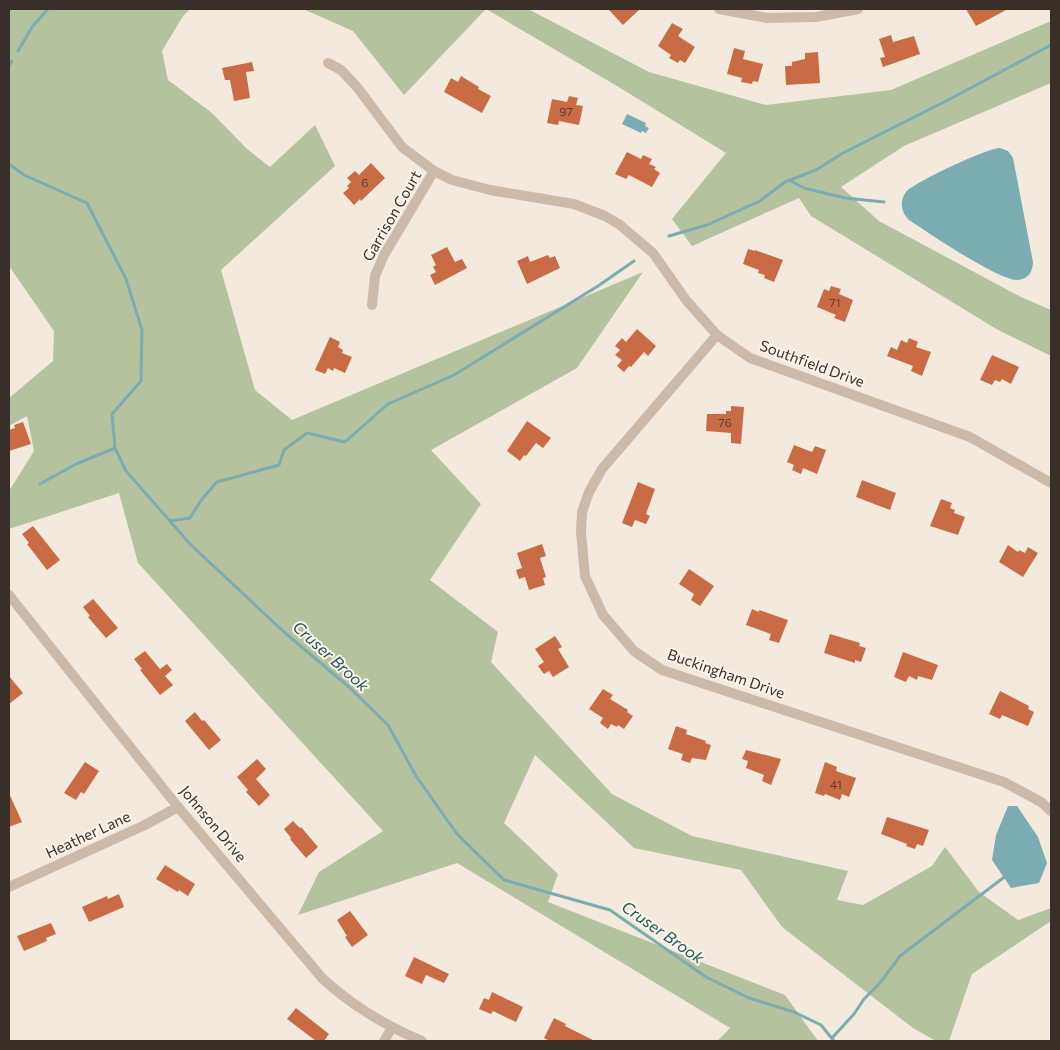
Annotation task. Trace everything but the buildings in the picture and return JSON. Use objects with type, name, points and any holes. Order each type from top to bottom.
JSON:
[{"type":"street","points":[[720,9],[767,18],[816,17],[858,9]]},
{"type":"street","name":"Southfield Drive","points":[[328,62],[341,70],[358,87],[402,147],[434,171],[452,180],[490,190],[574,204],[604,216],[620,225],[653,253],[686,300],[717,335],[750,358],[970,437],[1051,483]]},
{"type":"street","name":"Garrison Court","points":[[372,305],[375,276],[384,255],[434,171]]},
{"type":"street","name":"Buckingham Drive","points":[[717,335],[602,469],[589,492],[582,512],[581,532],[585,576],[603,615],[634,651],[662,670],[1004,782],[1051,810]]},
{"type":"street","name":"Johnson Drive","points":[[9,595],[178,807],[322,978],[338,992],[392,1028],[422,1041]]},
{"type":"street","name":"Heather Lane","points":[[9,887],[128,833],[178,807]]},
{"type":"street","points":[[384,1041],[392,1028]]},
{"type":"green space","points":[[9,9],[190,9],[183,16],[162,51],[168,80],[212,113],[247,149],[270,167],[315,125],[335,166],[221,270],[255,390],[292,420],[643,272],[577,368],[431,450],[481,504],[430,580],[498,632],[491,662],[612,794],[692,836],[848,871],[837,900],[863,905],[932,866],[945,847],[979,892],[1018,920],[1051,908],[1051,921],[972,974],[949,1041],[936,1041],[913,1028],[782,927],[741,870],[634,848],[535,755],[504,823],[558,874],[548,902],[785,995],[818,1041],[717,1041],[730,1028],[457,863],[298,915],[319,872],[383,831],[138,563],[119,493],[9,529],[9,491],[34,451],[27,416],[9,426],[9,398],[53,361],[54,331],[9,266]]},
{"type":"green space","points":[[303,9],[486,9],[404,95],[353,31]]},
{"type":"green space","points":[[486,9],[528,9],[649,72],[766,105],[891,90],[1051,21],[1051,83],[904,146],[841,187],[879,221],[1021,297],[1051,310],[1051,356],[998,330],[811,216],[799,198],[692,246],[672,219],[726,153]]},
{"type":"water","points":[[627,114],[646,123],[645,126],[649,128],[646,133],[642,131],[641,133],[622,124]]},
{"type":"water","points":[[1000,148],[1008,151],[1013,158],[1033,262],[1029,274],[1021,280],[1008,278],[979,264],[909,220],[904,214],[902,206],[904,195],[912,187],[967,159]]},
{"type":"water","points":[[1008,806],[1017,806],[1038,837],[1047,863],[1039,883],[1011,888],[992,860],[996,835]]},
{"type":"waterway","points":[[18,51],[32,27],[48,9]]},
{"type":"waterway","points":[[669,236],[707,225],[760,201],[785,182],[816,170],[843,153],[1051,45]]},
{"type":"waterway","points":[[9,66],[12,61]]},
{"type":"waterway","name":"Cruser Brook","points":[[9,164],[24,175],[87,203],[126,279],[142,330],[141,381],[112,414],[115,448],[126,471],[191,545],[284,632],[349,687],[388,725],[416,776],[457,834],[504,880],[610,910],[706,977],[749,998],[794,1012],[821,1025],[834,1041]]},
{"type":"waterway","points":[[789,180],[804,188],[845,198],[884,202]]},
{"type":"waterway","points":[[170,521],[190,518],[202,499],[217,482],[279,465],[284,450],[307,433],[345,442],[388,404],[454,375],[598,286],[634,261]]},
{"type":"waterway","points":[[40,484],[76,464],[115,448]]},
{"type":"waterway","points":[[832,1038],[854,1014],[864,999],[880,983],[900,956],[1007,875]]}]
